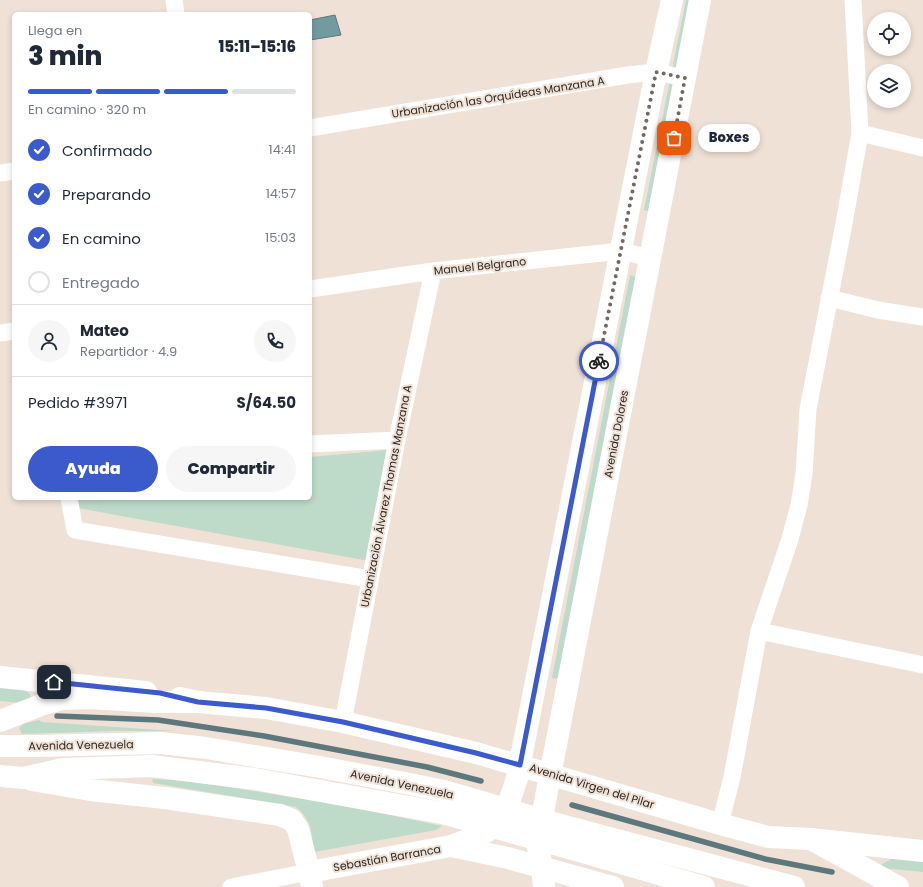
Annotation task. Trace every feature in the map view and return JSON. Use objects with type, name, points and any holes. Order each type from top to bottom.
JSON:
[{"type":"main road","points":[[452,846],[488,831],[503,814],[509,803],[518,772],[656,72],[672,0]]},
{"type":"main road","name":"Avenida Dolores","points":[[543,877],[537,843],[700,0]]},
{"type":"main road","name":"Avenida Virgen del Pilar","points":[[0,677],[160,693],[198,702],[266,708],[343,722],[476,753],[518,772],[768,837],[811,839],[923,851]]},
{"type":"main road","points":[[0,721],[41,705],[62,699],[89,698],[156,702],[198,702]]},
{"type":"main road","name":"Avenida Venezuela","points":[[0,746],[160,744],[206,748],[320,767],[444,792],[564,826],[794,887]]},
{"type":"main road","name":"Avenida Venezuela","points":[[0,776],[23,778],[63,769],[152,766],[255,779],[442,814],[565,847],[704,887]]},
{"type":"main road","points":[[23,778],[90,790],[165,798],[280,815],[292,820],[298,829],[310,879]]},
{"type":"main road","points":[[811,839],[898,887]]},
{"type":"main road","name":"Sebastián Barranca","points":[[310,879],[452,846],[508,858],[543,877]]},
{"type":"main road","points":[[543,877],[613,887]]},
{"type":"street","points":[[174,0],[176,12]]},
{"type":"street","points":[[720,824],[732,776],[759,631],[790,539],[799,505],[804,474],[808,409],[860,133],[853,0]]},
{"type":"street","name":"Urbanización las Orquídeas Manzana A","points":[[312,128],[656,72],[685,78]]},
{"type":"street","points":[[860,133],[923,148]]},
{"type":"street","points":[[0,173],[12,171]]},
{"type":"street","name":"Manuel Belgrano","points":[[312,288],[433,271],[621,251],[650,258]]},
{"type":"street","name":"Urbanización Álvarez Thomas Manzana A","points":[[343,722],[397,440],[433,271]]},
{"type":"street","points":[[829,298],[878,310],[923,317]]},
{"type":"street","points":[[0,333],[12,331]]},
{"type":"street","points":[[312,444],[397,440]]},
{"type":"street","points":[[69,500],[75,530],[370,578]]},
{"type":"street","points":[[759,631],[923,665]]},
{"type":"street","name":"Sebastián Barranca","points":[[231,887],[310,879]]},
{"type":"green space","points":[[686,0],[696,0],[657,213],[644,210]]},
{"type":"green space","points":[[630,275],[644,280],[565,679],[552,678]]},
{"type":"green space","points":[[388,450],[369,561],[72,507],[71,500],[312,500],[312,457]]},
{"type":"green space","points":[[0,687],[26,691],[32,698],[24,703],[0,701]]},
{"type":"green space","points":[[39,720],[42,722],[175,731],[112,731],[22,734],[19,728],[23,724]]},
{"type":"green space","points":[[152,779],[195,782],[288,796],[442,826],[436,830],[314,852],[310,827],[306,817],[296,807],[153,783]]},
{"type":"green space","points":[[893,858],[923,861],[923,872],[882,868],[879,866]]},
{"type":"water","points":[[335,15],[341,35],[312,40],[312,20]]},
{"type":"waterway","points":[[57,716],[158,720],[264,736],[427,767],[481,781]]},
{"type":"waterway","points":[[572,805],[765,859],[832,872]]},
{"type":"way so far","points":[[599,361],[656,72],[685,78],[674,138]]},
{"type":"place","name":"Boxes","points":[[674,138]]},
{"type":"route","points":[[54,682],[160,693],[198,702],[266,708],[343,722],[476,753],[520,765],[599,361]]}]
